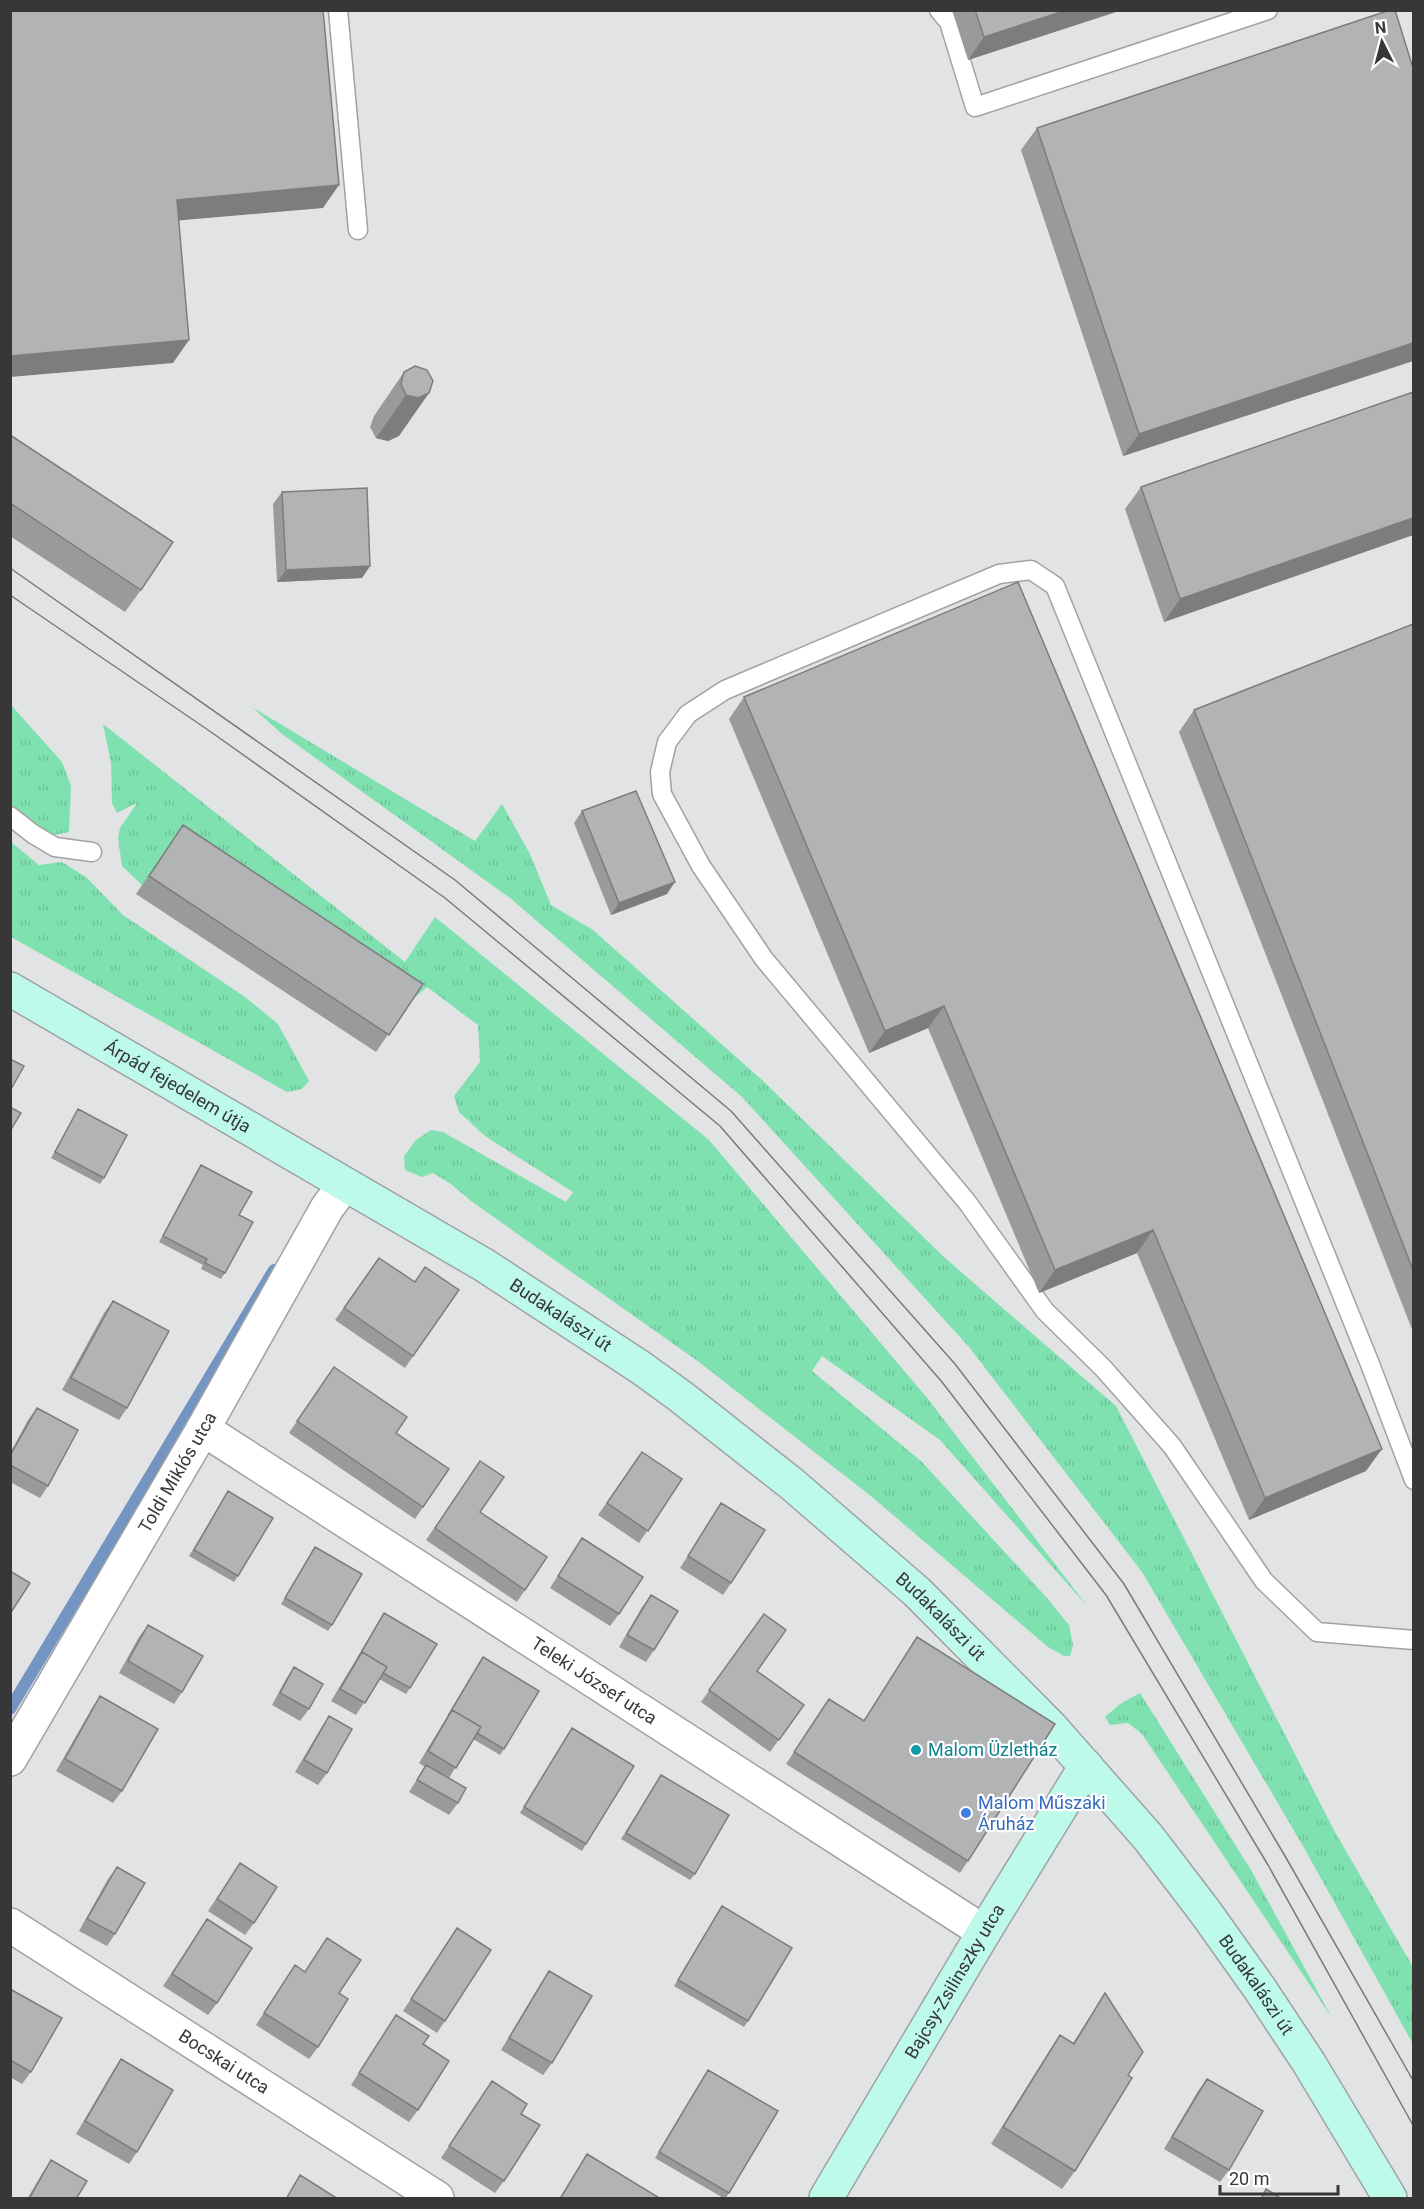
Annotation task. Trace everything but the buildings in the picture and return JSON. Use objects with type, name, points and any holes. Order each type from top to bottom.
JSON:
[{"type":"main road","name":"Árpád fejedelem útja","points":[[10,989],[344,1185]]},
{"type":"main road","name":"Budakalászi út","points":[[344,1185],[484,1265],[680,1396],[792,1484],[917,1592],[1050,1726],[1148,1837],[1260,1989],[1309,2063],[1390,2199]]},
{"type":"main road","name":"Bajcsy-Zsilinszky utca","points":[[826,2199],[984,1932],[1086,1766]]},
{"type":"street","name":"Toldi Miklós utca","points":[[10,1759],[203,1429],[327,1208],[344,1185]]},
{"type":"street","name":"Teleki József utca","points":[[203,1429],[984,1932]]},
{"type":"street","name":"Bocskai utca","points":[[10,1925],[436,2199]]},
{"type":"lane","points":[[338,10],[358,230]]},
{"type":"lane","points":[[939,10],[949,22],[975,107],[1268,10]]},
{"type":"lane","points":[[1413,1480],[1370,1364],[1055,586],[1031,570],[999,574],[725,690],[688,714],[667,741],[660,772],[662,794],[701,866],[764,959],[968,1202],[1044,1311],[1103,1368],[1172,1446],[1264,1581],[1317,1632],[1413,1640]]},
{"type":"lane","points":[[10,816],[55,847],[92,852]]},
{"type":"green space","points":[[11,705],[62,762],[71,786],[69,832],[50,836],[11,808]]},
{"type":"green space","points":[[252,707],[475,841],[502,804],[530,854],[551,905],[593,930],[762,1080],[945,1258],[1116,1406],[1335,1832],[1413,1967],[1413,2044],[1303,1846],[1142,1572],[969,1347],[742,1097],[510,898],[282,734]]},
{"type":"green space","points":[[103,724],[405,962],[435,917],[709,1140],[928,1399],[1088,1607],[940,1440],[822,1356],[812,1371],[921,1461],[1047,1598],[1069,1625],[1073,1645],[1070,1656],[1064,1656],[1048,1647],[872,1497],[699,1362],[471,1201],[451,1184],[433,1173],[422,1177],[405,1170],[404,1156],[416,1140],[431,1130],[443,1132],[566,1202],[573,1192],[485,1136],[459,1112],[454,1096],[480,1062],[478,1025],[427,987],[410,1002],[142,885],[122,866],[118,838],[120,828],[137,803],[117,813],[112,803],[111,763]]},
{"type":"green space","points":[[11,842],[39,865],[62,862],[87,878],[123,915],[245,997],[278,1024],[309,1081],[302,1089],[287,1092],[11,937]]},
{"type":"green space","points":[[1140,1693],[1251,1870],[1332,2018],[1142,1734],[1128,1723],[1110,1725],[1105,1717],[1120,1704]]},
{"type":"waterway","points":[[10,1709],[274,1270]]},
{"type":"tram line","points":[[10,568],[455,880],[731,1111],[955,1364],[1124,1584],[1285,1856],[1414,2082]]},
{"type":"tram line","points":[[10,595],[211,732],[445,898],[720,1126],[942,1382],[1106,1595],[1268,1865],[1414,2127]]},
{"type":"place","name":"Malom Üzletház","points":[[916,1750]]},
{"type":"place","name":"Malom Műszaki Áruház","points":[[966,1813]]}]
